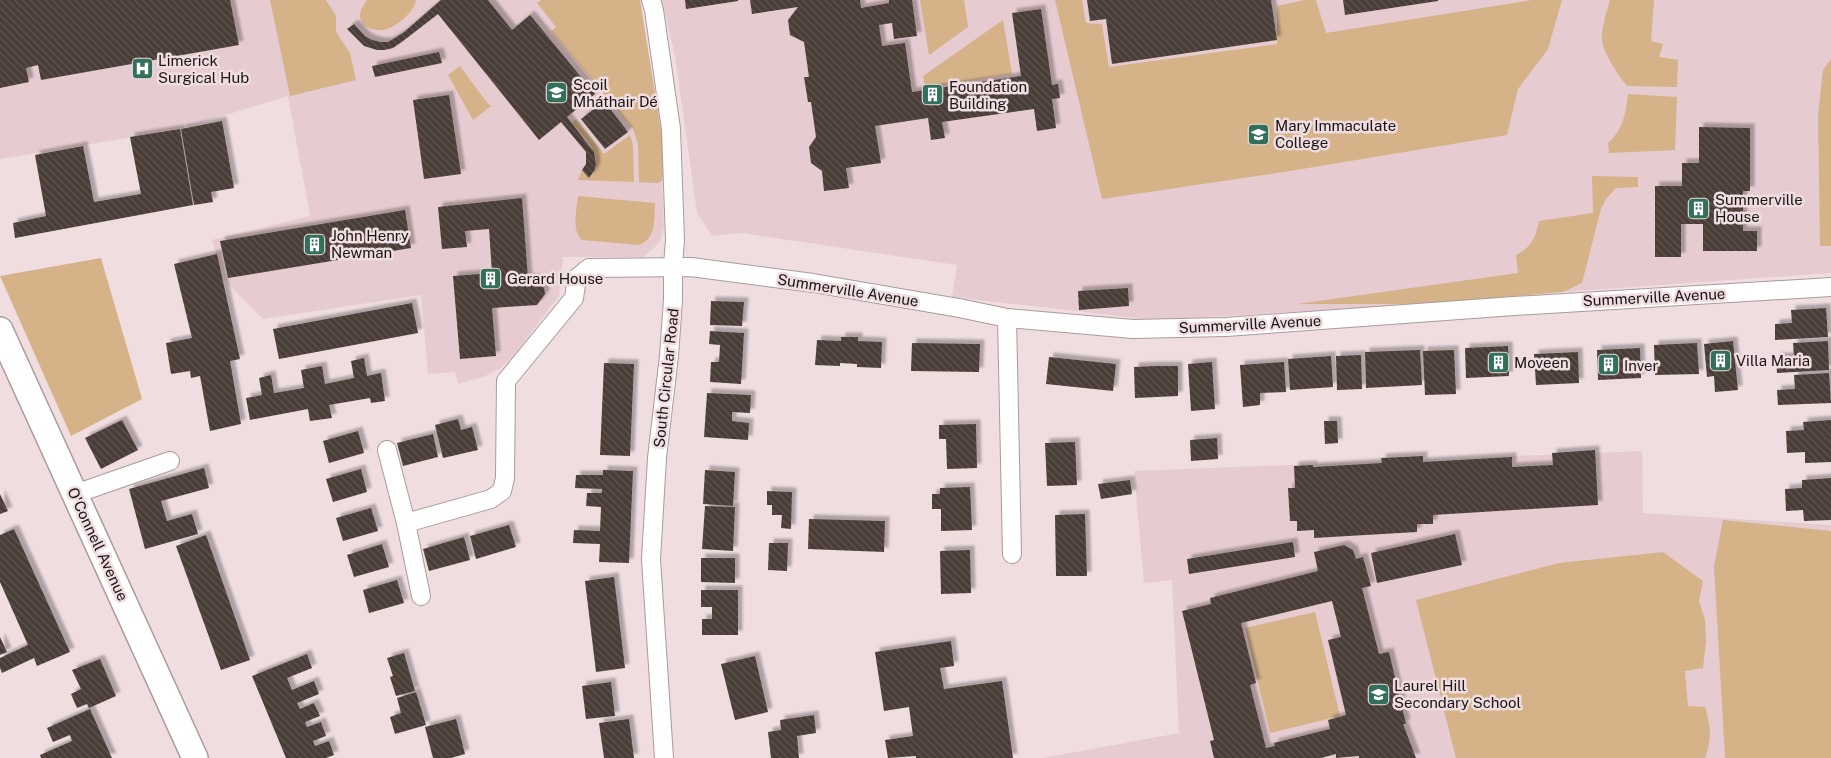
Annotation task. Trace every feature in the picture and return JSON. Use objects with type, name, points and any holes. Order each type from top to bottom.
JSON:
[{"type":"main road","name":"O'Connell Avenue","points":[[0,330],[195,758]]},
{"type":"street","name":"South Circular Road","points":[[651,0],[671,129],[675,240],[672,319],[658,458],[651,560],[664,758]]},
{"type":"street","name":"Summerville Avenue","points":[[406,524],[491,499],[502,491],[505,478],[506,382],[574,298],[577,278],[589,268],[691,267],[813,284],[959,308],[1007,318],[1133,329],[1226,327],[1514,306],[1831,287]]},
{"type":"street","points":[[1007,318],[1012,554]]},
{"type":"street","points":[[387,450],[406,524],[421,596]]},
{"type":"street","points":[[75,494],[170,461]]},
{"type":"shaded area","points":[[0,0],[640,0],[663,143],[664,227],[661,239],[643,257],[563,257],[559,296],[515,354],[501,368],[483,377],[458,384],[455,372],[428,374],[421,295],[263,319],[223,279],[212,240],[310,216],[288,96],[180,129],[0,159]]},
{"type":"shaded area","points":[[270,0],[326,0],[336,16],[336,32],[350,53],[356,80],[290,96]]},
{"type":"shaded area","points":[[367,0],[416,0],[409,13],[400,21],[387,29],[378,30],[365,26],[360,19],[361,10]]},
{"type":"shaded area","points":[[541,0],[640,0],[663,143],[662,181],[658,183],[639,182],[638,144],[633,129],[551,31],[556,27],[537,3]]},
{"type":"shaded area","name":"Mary Immaculate College","points":[[662,0],[1831,0],[1831,273],[1423,304],[1154,320],[952,297],[957,265],[741,233],[712,236],[697,213],[675,56]]},
{"type":"shaded area","points":[[920,0],[964,0],[968,27],[929,55]]},
{"type":"shaded area","points":[[1055,0],[1082,0],[1086,23],[1102,24],[1109,67],[1277,44],[1277,6],[1304,0],[1316,0],[1326,33],[1532,0],[1562,0],[1548,49],[1518,89],[1507,135],[1290,171],[1102,199]]},
{"type":"shaded area","points":[[1610,0],[1654,0],[1651,41],[1663,44],[1659,57],[1678,60],[1677,87],[1627,86],[1608,58],[1602,40],[1603,25]]},
{"type":"shaded area","points":[[1003,20],[1012,74],[925,88],[923,76]]},
{"type":"shaded area","points":[[1831,59],[1831,246],[1820,246],[1818,115],[1823,70]]},
{"type":"shaded area","points":[[460,66],[491,106],[473,120],[448,75]]},
{"type":"shaded area","points":[[1628,94],[1677,97],[1675,150],[1609,153],[1608,143],[1617,133],[1623,121]]},
{"type":"shaded area","points":[[576,119],[604,154],[630,135],[633,145],[634,182],[578,180],[582,170],[589,178],[596,164],[592,149],[572,123]]},
{"type":"shaded area","points":[[1592,176],[1638,177],[1638,187],[1616,188],[1606,199],[1601,209],[1582,283],[1563,292],[1423,304],[1297,304],[1518,273],[1516,255],[1530,245],[1539,221],[1593,213]]},
{"type":"shaded area","points":[[578,196],[655,203],[652,233],[645,242],[639,245],[582,240],[576,225]]},
{"type":"shaded area","points":[[101,258],[142,399],[71,436],[0,276]]},
{"type":"shaded area","points":[[1642,451],[1643,513],[1831,525],[1831,758],[1043,758],[1179,733],[1172,580],[1144,583],[1134,471]]},
{"type":"shaded area","points":[[1723,520],[1831,531],[1831,758],[1725,758],[1714,566]]},
{"type":"shaded area","points":[[1663,552],[1703,581],[1699,601],[1705,620],[1706,642],[1703,668],[1685,671],[1688,706],[1705,707],[1709,721],[1710,738],[1705,758],[1456,758],[1416,600],[1559,563]]},
{"type":"shaded area","points":[[1315,612],[1340,716],[1270,733],[1245,628]]},
{"type":"building","points":[[0,0],[230,0],[239,45],[41,80],[38,65],[26,68],[29,82],[0,88]]},
{"type":"building","name":"Scoil Mháthair Dé","points":[[441,0],[488,0],[512,30],[530,15],[595,94],[567,117],[594,152],[596,165],[589,178],[582,170],[586,164],[586,152],[561,122],[539,140],[438,14],[393,48],[384,50],[364,46],[347,29],[354,24],[365,36],[372,40],[388,42],[403,33]]},
{"type":"building","points":[[685,0],[738,0],[738,1],[686,9]]},
{"type":"building","name":"Foundation Building","points":[[750,0],[860,0],[861,8],[889,3],[889,0],[912,0],[917,36],[894,39],[892,23],[879,25],[882,46],[905,43],[912,92],[1021,76],[1012,13],[1041,9],[1052,85],[1058,84],[1060,98],[1052,99],[1056,128],[1037,131],[1034,109],[942,122],[945,138],[931,140],[928,118],[875,126],[881,163],[846,168],[849,188],[824,191],[822,171],[811,163],[809,147],[816,137],[811,102],[808,102],[804,77],[809,77],[804,42],[790,35],[788,20],[798,7],[752,14]]},
{"type":"building","points":[[1087,0],[1271,0],[1277,40],[1112,64],[1106,19],[1090,21]]},
{"type":"building","points":[[1343,0],[1438,0],[1438,1],[1345,15]]},
{"type":"building","points":[[439,52],[442,63],[375,77],[372,66]]},
{"type":"building","points":[[449,95],[461,174],[424,179],[413,100]]},
{"type":"building","points":[[604,101],[628,132],[605,149],[581,119]]},
{"type":"building","points":[[222,121],[234,188],[211,192],[213,202],[194,205],[181,129]]},
{"type":"building","name":"Summerville House","points":[[1699,127],[1750,128],[1750,191],[1743,191],[1743,231],[1757,231],[1757,251],[1703,251],[1703,224],[1681,224],[1681,257],[1655,257],[1655,186],[1682,186],[1682,163],[1699,163]]},
{"type":"building","points":[[180,129],[193,205],[15,238],[13,223],[46,216],[35,155],[83,146],[94,202],[141,194],[130,137]]},
{"type":"building","name":"Gerard House","points":[[522,198],[528,278],[535,278],[544,288],[545,294],[537,305],[492,308],[496,356],[460,359],[453,276],[492,273],[489,229],[465,231],[467,247],[442,249],[438,207]]},
{"type":"building","name":"John Henry Newman","points":[[405,210],[411,248],[228,278],[220,241]]},
{"type":"building","points":[[217,254],[240,359],[230,361],[241,424],[210,431],[200,376],[191,378],[190,371],[171,374],[166,343],[192,338],[174,264]]},
{"type":"building","points":[[1128,288],[1129,306],[1079,310],[1078,291]]},
{"type":"building","points":[[711,301],[744,302],[742,326],[710,325]]},
{"type":"building","points":[[412,303],[418,333],[279,359],[273,329]]},
{"type":"building","points":[[1826,308],[1828,337],[1775,340],[1775,324],[1792,323],[1791,310]]},
{"type":"building","points":[[710,331],[744,333],[741,384],[710,382],[711,362],[719,362],[720,345],[709,344]]},
{"type":"building","points":[[841,337],[858,337],[858,341],[882,342],[881,368],[857,367],[857,364],[840,363],[840,366],[815,365],[817,340],[841,341]]},
{"type":"building","name":"Villa Maria","points":[[1733,341],[1738,390],[1715,392],[1714,376],[1707,377],[1704,344]]},
{"type":"building","points":[[1828,341],[1829,370],[1777,373],[1776,357],[1794,357],[1793,343]]},
{"type":"building","points":[[912,343],[980,344],[979,372],[911,371]]},
{"type":"building","points":[[1697,343],[1699,374],[1655,375],[1654,345]]},
{"type":"building","points":[[1508,346],[1509,376],[1466,378],[1465,348]]},
{"type":"building","points":[[1640,348],[1641,378],[1598,380],[1597,350]]},
{"type":"building","points":[[1420,350],[1422,385],[1366,388],[1365,352]]},
{"type":"building","points":[[1454,350],[1456,394],[1425,395],[1423,351]]},
{"type":"building","points":[[1578,352],[1579,383],[1536,385],[1534,354]]},
{"type":"building","points":[[1361,355],[1362,389],[1337,390],[1336,356]]},
{"type":"building","points":[[1331,356],[1333,387],[1290,390],[1288,359]]},
{"type":"building","points":[[1049,357],[1116,364],[1113,391],[1046,384]]},
{"type":"building","points":[[364,358],[367,376],[381,373],[385,401],[371,403],[370,398],[329,405],[332,418],[310,421],[308,409],[250,420],[246,398],[262,395],[259,378],[271,375],[274,393],[304,388],[301,370],[322,366],[325,384],[354,378],[351,361]]},
{"type":"building","points":[[1212,362],[1215,409],[1191,411],[1188,364]]},
{"type":"building","points":[[1284,362],[1286,392],[1260,393],[1260,405],[1243,407],[1240,365]]},
{"type":"building","points":[[604,363],[634,364],[630,456],[600,455]]},
{"type":"building","points":[[1178,366],[1178,396],[1135,398],[1134,367]]},
{"type":"building","points":[[1829,373],[1831,403],[1778,405],[1777,390],[1795,389],[1794,375]]},
{"type":"building","points":[[707,393],[751,395],[750,413],[732,412],[732,421],[749,423],[748,440],[704,437]]},
{"type":"building","points":[[458,419],[461,430],[472,427],[478,450],[443,458],[435,425]]},
{"type":"building","points":[[122,420],[138,450],[101,469],[85,438]]},
{"type":"building","points":[[1831,420],[1831,462],[1805,463],[1805,452],[1787,453],[1786,431],[1804,430],[1803,422]]},
{"type":"building","points":[[1324,421],[1337,421],[1338,443],[1325,444]]},
{"type":"building","points":[[976,424],[977,468],[947,469],[946,439],[939,439],[939,425]]},
{"type":"building","points":[[358,431],[364,453],[329,463],[323,441]]},
{"type":"building","points":[[433,434],[438,457],[403,466],[397,443]]},
{"type":"building","points":[[1217,438],[1218,459],[1191,461],[1190,440]]},
{"type":"building","points":[[1075,442],[1077,485],[1047,486],[1045,443]]},
{"type":"building","points":[[1595,450],[1598,505],[1433,515],[1433,524],[1417,524],[1417,532],[1314,538],[1314,530],[1297,531],[1297,521],[1290,521],[1288,488],[1295,488],[1294,466],[1313,465],[1313,467],[1382,463],[1381,458],[1423,456],[1423,462],[1512,457],[1512,467],[1553,465],[1552,453]]},
{"type":"building","points":[[204,468],[209,488],[161,501],[167,521],[192,514],[198,534],[145,549],[129,489]]},
{"type":"building","points":[[361,469],[367,492],[333,502],[326,479]]},
{"type":"building","points":[[603,470],[633,471],[629,563],[599,562],[600,544],[573,543],[574,530],[600,531],[601,507],[586,506],[587,493],[602,493],[602,489],[575,488],[576,475],[603,475]]},
{"type":"building","points":[[705,470],[735,472],[733,506],[703,504]]},
{"type":"building","points":[[1831,478],[1831,520],[1804,521],[1803,510],[1786,511],[1785,489],[1802,488],[1802,480]]},
{"type":"building","points":[[1130,480],[1132,494],[1101,499],[1098,484]]},
{"type":"building","points":[[970,487],[972,530],[941,531],[941,509],[932,509],[932,494],[940,494],[940,488]]},
{"type":"building","points":[[767,491],[792,492],[791,529],[781,528],[782,515],[772,515],[772,505],[767,505]]},
{"type":"building","points":[[0,494],[8,511],[0,514]]},
{"type":"building","points":[[705,506],[735,507],[733,551],[702,549]]},
{"type":"building","points":[[371,508],[378,531],[343,541],[336,518]]},
{"type":"building","points":[[1085,514],[1087,576],[1056,576],[1055,515]]},
{"type":"building","points":[[809,519],[885,521],[884,552],[808,549]]},
{"type":"building","points":[[509,525],[516,547],[476,559],[470,536]]},
{"type":"building","points":[[14,529],[70,652],[37,666],[34,658],[2,673],[0,658],[28,645],[0,582],[0,535]]},
{"type":"building","points":[[1455,534],[1462,565],[1377,583],[1371,553]]},
{"type":"building","points":[[206,535],[250,660],[221,670],[176,546]]},
{"type":"building","points":[[464,537],[470,560],[429,571],[423,549]]},
{"type":"building","points":[[1293,542],[1295,557],[1189,574],[1187,559]]},
{"type":"building","points":[[769,543],[788,543],[787,571],[768,570]]},
{"type":"building","points":[[382,544],[389,567],[354,577],[347,555]]},
{"type":"building","points":[[1344,545],[1353,550],[1356,559],[1363,557],[1371,586],[1362,588],[1379,654],[1389,652],[1406,724],[1403,724],[1416,758],[1359,758],[1359,756],[1336,758],[1336,754],[1321,758],[1214,758],[1210,741],[1214,740],[1182,611],[1211,604],[1210,598],[1318,571],[1314,552]],"holes":[[[1332,601],[1341,637],[1328,640],[1346,715],[1328,720],[1330,729],[1274,743],[1275,746],[1266,748],[1250,685],[1256,683],[1241,623]]]},
{"type":"building","points":[[970,550],[971,593],[941,594],[940,551]]},
{"type":"building","points":[[701,558],[735,558],[735,583],[701,582]]},
{"type":"building","points":[[614,577],[625,668],[596,672],[585,581]]},
{"type":"building","points":[[397,580],[404,603],[369,613],[363,590]]},
{"type":"building","points":[[701,590],[738,590],[738,635],[702,635],[702,619],[712,619],[712,607],[701,607]]},
{"type":"building","points":[[0,637],[7,652],[0,655]]},
{"type":"building","points":[[951,641],[954,666],[940,668],[944,689],[1002,681],[1013,758],[916,758],[916,756],[888,758],[885,740],[913,736],[909,707],[884,711],[875,652]]},
{"type":"building","points":[[404,653],[415,691],[396,696],[390,677],[393,676],[387,658]]},
{"type":"building","points":[[307,654],[312,668],[287,678],[292,690],[314,681],[319,694],[297,703],[300,709],[314,703],[320,716],[305,722],[307,727],[321,722],[326,736],[313,741],[315,746],[329,741],[334,755],[326,758],[286,758],[252,676]]},
{"type":"building","points":[[755,656],[768,712],[735,720],[721,664]]},
{"type":"building","points":[[100,659],[116,696],[89,708],[87,704],[77,708],[71,694],[81,689],[72,670]]},
{"type":"building","points":[[611,682],[615,716],[586,719],[582,686]]},
{"type":"building","points":[[416,692],[426,725],[395,734],[390,717],[401,713],[397,698]]},
{"type":"building","points":[[90,709],[112,758],[41,758],[40,755],[72,741],[70,735],[53,742],[47,728]]},
{"type":"building","points":[[814,715],[816,733],[797,736],[799,758],[771,758],[768,732],[781,730],[780,720]]},
{"type":"building","points":[[456,719],[465,754],[451,758],[433,758],[425,727]]},
{"type":"building","points":[[629,719],[634,758],[604,758],[599,723]]},
{"type":"place","name":"Limerick Surgical Hub","points":[[142,69]]},
{"type":"place","name":"Scoil Mháthair Dé","points":[[557,93]]},
{"type":"place","name":"Foundation Building","points":[[933,95]]},
{"type":"place","name":"Mary Immaculate College","points":[[1259,134]]},
{"type":"place","name":"Summerville House","points":[[1699,208]]},
{"type":"place","name":"John Henry Newman","points":[[315,244]]},
{"type":"place","name":"Gerard House","points":[[491,278]]},
{"type":"place","name":"Villa Maria","points":[[1720,360]]},
{"type":"place","name":"Moveen","points":[[1498,362]]},
{"type":"place","name":"Inver","points":[[1608,365]]},
{"type":"place","name":"Laurel Hill Secondary School","points":[[1378,694]]}]
